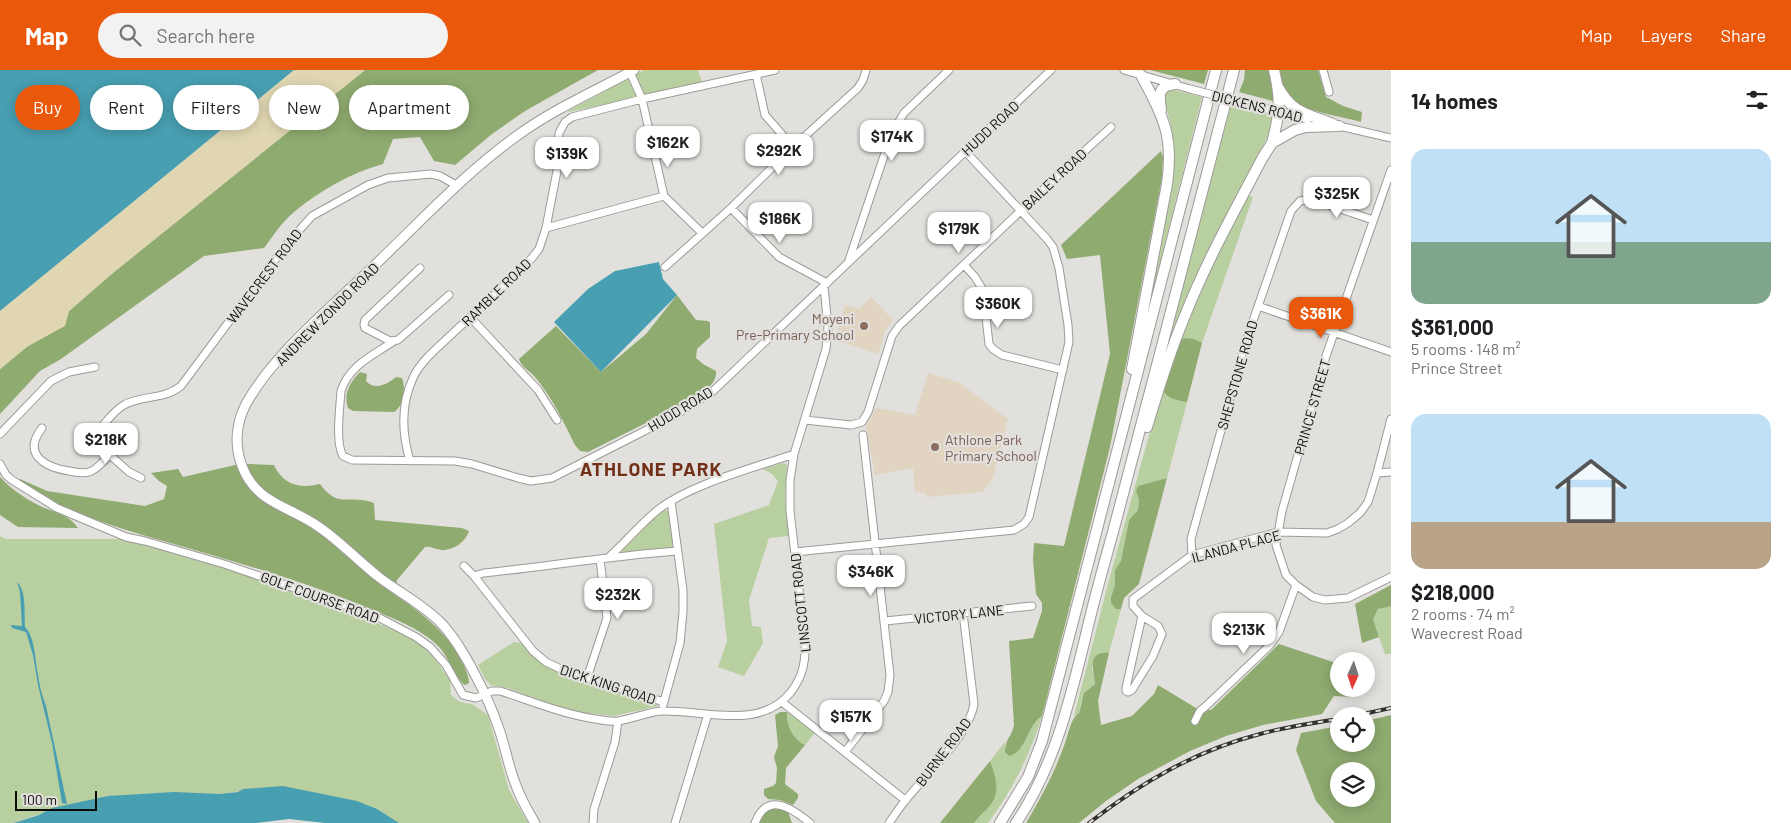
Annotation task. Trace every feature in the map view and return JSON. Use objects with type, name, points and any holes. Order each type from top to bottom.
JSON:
[{"type":"highway","points":[[1000,823],[1028,777],[1042,741],[1216,70]]},
{"type":"highway","points":[[1016,823],[1027,807],[1040,781],[1054,750],[1066,714],[1234,70]]},
{"type":"highway","points":[[1131,461],[1140,450],[1163,373],[1184,317],[1214,251],[1272,143],[1280,112],[1278,87],[1274,70]]},
{"type":"highway","points":[[1120,439],[1121,423],[1168,173],[1168,136],[1161,113],[1141,75]]},
{"type":"highway","points":[[1161,113],[1160,94],[1162,89],[1167,85],[1175,84]]},
{"type":"highway","points":[[1278,87],[1286,100],[1298,111],[1339,126]]},
{"type":"highway","points":[[1272,143],[1295,130],[1306,127],[1339,126]]},
{"type":"main road","name":"ANDREW ZONDO ROAD","points":[[535,823],[516,787],[499,730],[484,694],[454,640],[439,621],[381,579],[327,532],[314,523],[272,503],[261,495],[242,467],[237,443],[240,416],[246,404],[272,368],[290,348],[490,156],[521,132],[568,104],[632,71]]},
{"type":"street","points":[[642,99],[771,70]]},
{"type":"street","points":[[665,267],[731,208],[793,147],[858,88],[866,70]]},
{"type":"street","points":[[849,261],[890,135],[904,113],[949,70]]},
{"type":"street","name":"HUDD ROAD","points":[[394,341],[364,359],[343,384],[339,449],[343,456],[347,459],[468,463],[531,481],[552,478],[664,421],[704,398],[1051,70]]},
{"type":"street","name":"DICKENS ROAD","points":[[1124,70],[1248,104],[1391,138]]},
{"type":"street","points":[[1323,70],[1329,92]]},
{"type":"street","points":[[632,71],[642,99],[664,196],[702,233]]},
{"type":"street","points":[[756,74],[765,114],[793,147]]},
{"type":"street","name":"RAMBLE ROAD","points":[[410,461],[405,445],[404,424],[407,398],[413,377],[423,362],[532,258],[539,249],[546,228],[557,171],[559,133],[565,122],[581,114],[642,99]]},
{"type":"street","name":"BAILEY ROAD","points":[[805,420],[851,425],[862,422],[868,412],[895,331],[1111,127]]},
{"type":"street","points":[[795,552],[1014,530],[1024,524],[1029,517],[1069,342],[1057,258],[1047,239],[965,151]]},
{"type":"street","name":"PRINCE STREET","points":[[1296,585],[1286,575],[1278,554],[1276,545],[1278,532],[1310,408],[1334,332],[1391,170]]},
{"type":"street","name":"WAVECREST ROAD","points":[[110,454],[113,445],[112,440],[101,428],[125,404],[166,394],[175,391],[181,386],[286,245],[312,216],[368,185],[388,178],[431,174],[440,176],[458,186]]},
{"type":"street","points":[[546,228],[664,196]]},
{"type":"street","name":"SHEPSTONE ROAD","points":[[1192,555],[1191,540],[1235,377],[1291,211],[1300,200],[1311,199],[1373,220]]},
{"type":"street","points":[[731,208],[779,258],[825,285]]},
{"type":"street","points":[[964,265],[975,276],[983,290],[989,344],[993,349],[1002,355],[1063,370]]},
{"type":"street","points":[[420,268],[364,323],[365,328],[394,341],[398,340],[449,296]]},
{"type":"street","name":"LINSCOTT ROAD","points":[[484,694],[500,691],[584,718],[618,721],[662,711],[754,715],[765,712],[782,702],[800,679],[806,660],[789,490],[794,454],[826,349],[828,328],[825,285]]},
{"type":"street","points":[[1258,306],[1391,352]]},
{"type":"street","points":[[470,317],[538,390],[556,420]]},
{"type":"street","points":[[0,434],[51,381],[69,372],[95,367]]},
{"type":"street","name":"ILANDA PLACE","points":[[1142,616],[1133,606],[1132,601],[1192,555],[1278,532],[1327,533],[1338,529],[1360,513],[1365,508],[1377,473],[1391,419]]},
{"type":"street","points":[[42,428],[34,440],[35,450],[52,467],[79,472],[91,472],[110,454],[129,472],[141,478]]},
{"type":"street","points":[[845,752],[884,701],[888,692],[890,675],[863,435]]},
{"type":"street","points":[[608,557],[660,508],[671,501],[713,482],[794,454]]},
{"type":"street","name":"GOLF COURSE ROAD","points":[[0,464],[6,475],[12,480],[57,508],[126,537],[224,564],[374,615],[408,632],[430,647],[446,665],[464,695],[476,698],[484,694]]},
{"type":"street","points":[[1377,473],[1391,472]]},
{"type":"street","points":[[662,711],[680,643],[682,622],[683,590],[671,501]]},
{"type":"street","points":[[474,576],[484,573],[608,557],[677,551]]},
{"type":"street","points":[[587,678],[607,618],[600,559]]},
{"type":"street","name":"DICK KING ROAD","points":[[464,566],[539,657],[556,668],[664,702]]},
{"type":"street","points":[[1195,721],[1206,706],[1270,645],[1279,632],[1296,585],[1313,597],[1336,600],[1348,598],[1391,577]]},
{"type":"street","name":"VICTORY LANE","points":[[885,621],[1032,606]]},
{"type":"street","name":"BURNE ROAD","points":[[889,823],[905,800],[951,746],[971,717],[974,696],[964,613]]},
{"type":"street","points":[[1142,616],[1158,626],[1162,634],[1146,667],[1132,690],[1128,692],[1126,688],[1142,616]]},
{"type":"street","points":[[1130,669],[1146,667]]},
{"type":"street","points":[[782,702],[905,800]]},
{"type":"street","points":[[675,823],[708,714]]},
{"type":"street","points":[[593,823],[594,809],[615,742],[618,721]]},
{"type":"street","points":[[755,823],[758,814],[763,809],[778,804],[786,806],[810,823]]},
{"type":"shaded area","name":"Moyeni Pre-Primary School","points":[[871,297],[893,320],[885,331],[878,354],[835,340],[845,305],[859,309]]},
{"type":"shaded area","name":"Athlone Park Primary School","points":[[928,373],[958,382],[1008,419],[993,478],[983,492],[927,497],[926,493],[915,492],[913,468],[875,475],[866,425],[876,408],[915,415]]},
{"type":"green space","points":[[365,70],[598,70],[525,111],[492,134],[455,165],[434,161],[420,137],[393,139],[383,164],[347,178],[304,204],[278,229],[264,248],[204,256],[61,359],[40,371],[0,414],[0,369],[28,346],[64,326],[69,311],[114,272],[290,130],[339,130],[339,91]]},
{"type":"green space","points":[[644,70],[698,70],[702,83],[568,111]]},
{"type":"green space","points":[[1150,70],[1208,70],[1204,84]]},
{"type":"green space","points":[[1245,70],[1270,70],[1274,95],[1273,101],[1239,92],[1244,80]]},
{"type":"green space","points":[[1280,70],[1318,70],[1326,97],[1343,106],[1362,112],[1361,122],[1314,110],[1296,103],[1286,92]]},
{"type":"green space","points":[[1170,89],[1202,97],[1154,286],[1152,285],[1173,153],[1171,126],[1163,96]]},
{"type":"green space","points":[[1231,105],[1270,115],[1274,119],[1274,124],[1192,286],[1174,330],[1172,329]]},
{"type":"green space","points":[[1161,151],[1163,157],[1162,178],[1110,447],[1042,716],[1033,726],[1020,749],[1009,756],[1005,752],[1005,748],[1014,725],[1009,641],[1033,638],[1042,611],[1042,603],[1036,594],[1033,560],[1034,543],[1064,546],[1110,354],[1100,255],[1067,259],[1061,245]]},
{"type":"green space","points":[[1247,195],[1253,197],[1202,343],[1194,339],[1179,340],[1203,285]]},
{"type":"green space","points":[[677,295],[696,320],[708,321],[710,323],[710,337],[697,349],[696,358],[716,371],[714,380],[708,388],[692,400],[588,452],[580,451],[547,393],[519,359],[556,326],[601,372],[646,334]]},
{"type":"green space","points":[[1186,338],[1202,343],[1187,402],[1169,397],[1162,388],[1179,340]]},
{"type":"green space","points":[[360,372],[367,374],[366,381],[373,386],[385,384],[396,377],[402,378],[404,387],[402,402],[394,412],[353,411],[348,408],[346,398],[348,388]]},
{"type":"green space","points":[[1162,388],[1178,400],[1187,402],[1167,478],[1139,486],[1138,510],[1129,520],[1121,561],[1115,570],[1115,585],[1111,597],[1116,609],[1121,609],[1109,653],[1104,653],[1092,667],[1095,684],[1087,690],[1081,701],[1079,713],[1074,716],[1108,584]]},
{"type":"green space","points":[[784,463],[787,467],[785,498],[789,536],[769,538],[749,600],[752,626],[761,627],[763,643],[744,676],[718,667],[727,641],[714,524],[769,505],[778,481],[772,474],[763,469]]},
{"type":"green space","points":[[235,465],[274,465],[287,481],[306,486],[320,484],[333,497],[339,499],[357,499],[374,503],[375,520],[462,528],[469,531],[463,541],[453,548],[442,550],[425,547],[397,580],[394,594],[422,615],[447,638],[462,661],[469,683],[465,685],[462,683],[443,652],[434,642],[400,621],[293,580],[152,538],[83,515],[60,505],[18,481],[20,479],[47,491],[145,506],[164,499],[167,486],[151,473],[178,469],[183,477]]},
{"type":"green space","points":[[0,477],[22,496],[65,516],[78,528],[18,527],[0,515]]},
{"type":"green space","points":[[1167,478],[1139,584],[1124,598],[1121,609],[1116,609],[1111,603],[1115,585],[1115,570],[1121,561],[1129,520],[1138,510],[1139,499],[1136,491],[1138,486]]},
{"type":"green space","points":[[664,509],[669,512],[673,544],[670,548],[631,553],[619,551]]},
{"type":"green space","points":[[0,536],[6,539],[124,539],[256,577],[343,608],[416,640],[434,658],[450,680],[451,695],[460,702],[472,704],[488,715],[509,790],[528,823],[397,823],[252,790],[219,794],[155,793],[123,796],[92,801],[14,823],[0,823]]},
{"type":"green space","points":[[1391,585],[1391,606],[1378,609],[1373,619],[1379,637],[1362,643],[1355,604]]},
{"type":"green space","points":[[1384,606],[1391,606],[1391,654],[1385,654],[1373,620],[1375,612]]},
{"type":"green space","points":[[514,642],[523,643],[540,661],[655,703],[658,706],[614,716],[578,712],[508,688],[491,685],[485,679],[478,665]]},
{"type":"green space","points":[[1279,644],[1330,661],[1330,698],[1333,698],[1322,714],[1263,725],[1226,736],[1190,751],[1138,779],[1079,823],[1026,823],[1057,764],[1072,722],[1079,713],[1084,693],[1095,684],[1093,663],[1097,655],[1109,653],[1098,701],[1101,725],[1132,716],[1154,694],[1158,685],[1196,708],[1211,710]]},
{"type":"green space","points":[[780,712],[787,712],[791,732],[805,745],[786,768],[785,784],[798,794],[798,798],[793,805],[780,800],[768,799],[764,795],[764,789],[776,783],[777,768],[774,757],[778,746],[775,715]]},
{"type":"green space","points":[[787,712],[815,733],[805,745],[793,736]]},
{"type":"green space","points":[[1391,715],[1391,823],[1335,823],[1316,801],[1296,750],[1301,733],[1330,728],[1330,752],[1375,752],[1375,719]]},
{"type":"green space","points":[[1042,716],[1026,759],[1005,798],[988,823],[974,823],[990,805],[996,783],[990,761],[1005,742],[1005,752],[1022,747],[1033,724]]},
{"type":"green space","points":[[990,761],[995,777],[996,794],[989,807],[974,823],[940,823]]},
{"type":"green space","points":[[776,807],[788,812],[792,823],[759,823],[766,813]]},
{"type":"sand","points":[[294,70],[365,70],[339,91],[339,85],[276,85]]},
{"type":"sand","points":[[269,90],[269,130],[290,130],[114,272],[69,311],[65,326],[28,346],[0,369],[0,311],[221,130],[259,130],[259,99]]},
{"type":"water","points":[[0,70],[294,70],[276,85],[269,85],[269,90],[259,99],[259,85],[173,85],[173,130],[221,130],[0,311]]},
{"type":"water","points":[[659,262],[663,279],[677,295],[601,372],[554,322],[588,289],[615,271]]},
{"type":"water","points":[[17,582],[24,597],[25,627],[33,643],[40,686],[67,804],[62,803],[52,743],[33,655],[26,632],[12,628],[11,625],[22,626],[20,592]]},
{"type":"water","points":[[283,786],[357,801],[377,809],[399,823],[325,823],[289,819],[256,823],[14,823],[39,815],[52,808],[108,796],[174,792],[219,794],[238,792],[243,789]]},
{"type":"railway","points":[[1375,711],[1391,708]]},
{"type":"railway","points":[[1089,823],[1149,781],[1213,749],[1270,732],[1330,720]]},
{"type":"place","name":"Moyeni Pre-Primary School","points":[[864,326]]},
{"type":"place","name":"Athlone Park Primary School","points":[[935,447]]},
{"type":"district","name":"ATHLONE PARK","points":[[651,468]]}]
